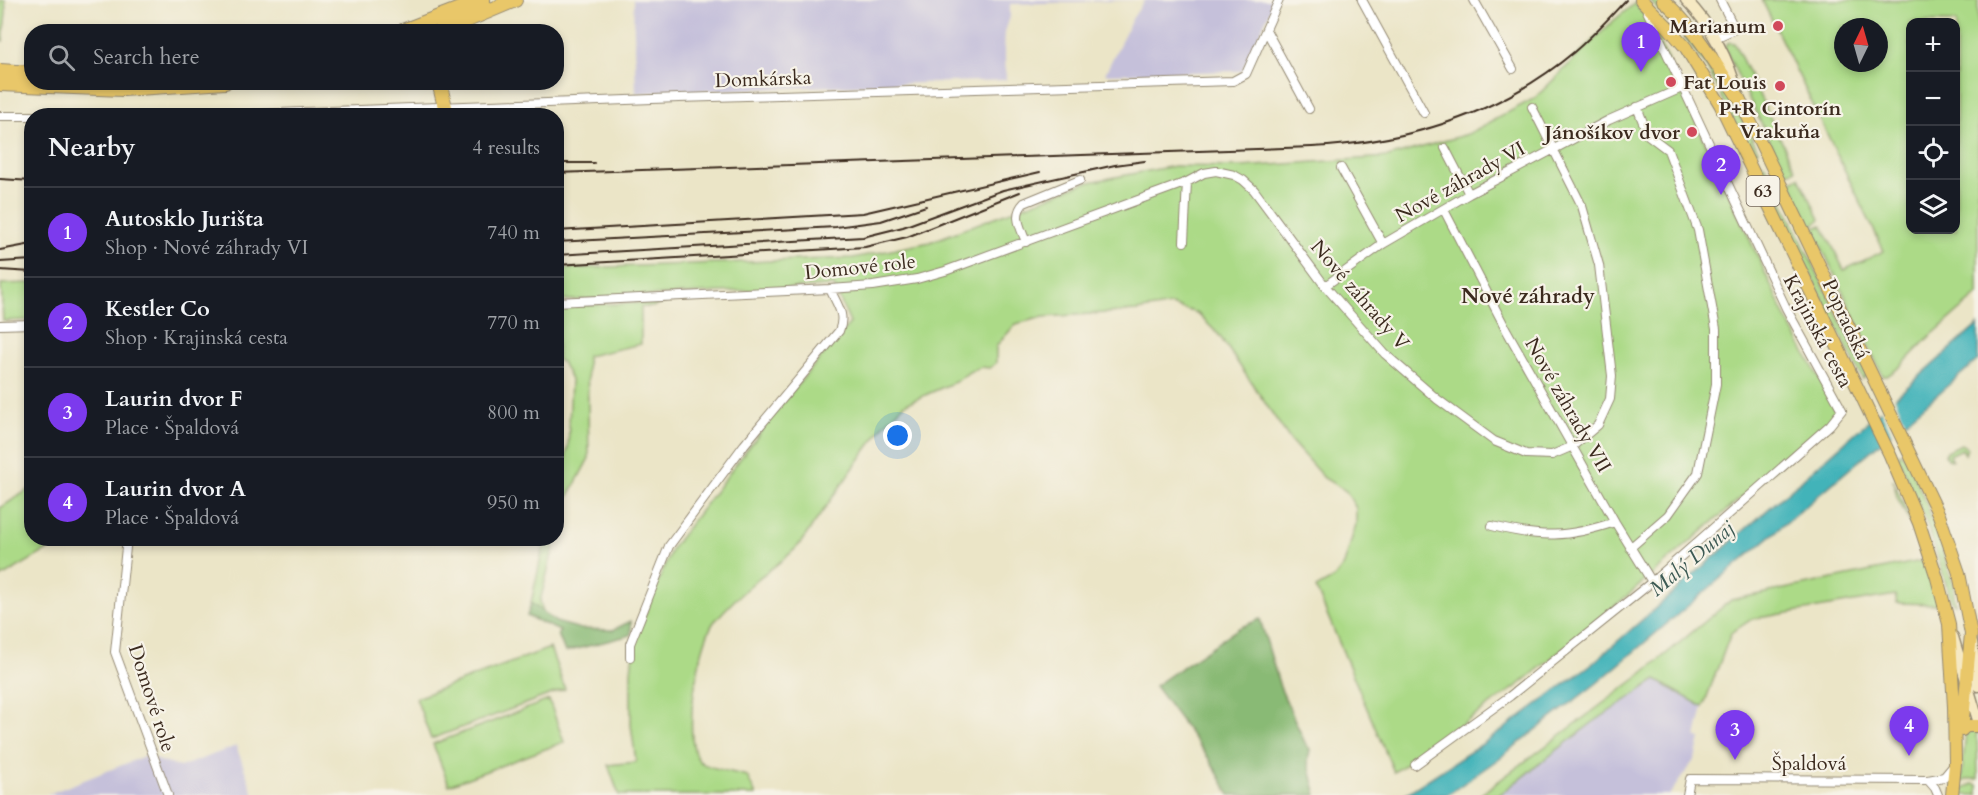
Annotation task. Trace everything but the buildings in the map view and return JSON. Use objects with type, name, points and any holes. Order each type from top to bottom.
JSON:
[{"type":"highway","points":[[421,24],[483,0]]},
{"type":"highway","points":[[462,24],[515,0]]},
{"type":"highway","points":[[0,71],[24,72]]},
{"type":"highway","points":[[0,84],[24,85]]},
{"type":"highway","points":[[442,90],[448,107]]},
{"type":"highway","points":[[446,90],[448,107]]},
{"type":"main road","name":"Popradská","points":[[1663,0],[1677,12],[1704,44],[1739,98],[1939,515],[1963,590],[1971,634],[1966,681]]},
{"type":"main road","name":"Popradská","points":[[1641,1],[1686,48],[1720,104],[1890,455],[1929,552],[1949,624]]},
{"type":"main road","name":"63","points":[[1949,624],[1954,683],[1955,764]]},
{"type":"main road","name":"63","points":[[1952,795],[1962,729],[1966,681]]},
{"type":"main road","points":[[1962,729],[1967,726],[1978,726]]},
{"type":"street","name":"Domkárska","points":[[420,108],[1233,81],[1246,74],[1279,0]]},
{"type":"street","points":[[1362,0],[1424,112]]},
{"type":"street","points":[[1474,0],[1513,69]]},
{"type":"street","points":[[1686,0],[1715,38],[1734,77],[1739,98]]},
{"type":"street","points":[[1715,38],[1735,29],[1720,0]]},
{"type":"street","name":"Krajinská cesta","points":[[1415,765],[1510,696],[1652,582],[1830,425],[1842,410],[1786,309],[1684,87],[1641,1]]},
{"type":"street","points":[[1266,30],[1310,109]]},
{"type":"street","name":"Nové záhrady VI","points":[[1325,286],[1383,244],[1469,194],[1636,107],[1684,87]]},
{"type":"street","points":[[1532,107],[1582,206],[1599,265],[1612,391],[1598,425],[1573,446]]},
{"type":"street","points":[[1630,548],[1668,515],[1698,473],[1716,384],[1716,329],[1698,230],[1668,150],[1648,135],[1636,107]]},
{"type":"street","points":[[0,116],[24,116]]},
{"type":"street","points":[[1445,148],[1469,194]]},
{"type":"street","points":[[1341,168],[1383,244]]},
{"type":"street","name":"Nové záhrady V","points":[[1187,182],[1204,173],[1216,171],[1243,180],[1254,190],[1325,286],[1385,354],[1446,406],[1494,441],[1537,456],[1560,453],[1573,446]]},
{"type":"street","points":[[1026,242],[1017,218],[1018,210],[1024,203],[1080,180]]},
{"type":"street","points":[[1184,242],[1187,182]]},
{"type":"street","name":"Domové role","points":[[564,302],[830,289],[873,286],[917,279],[1026,242],[1187,182]]},
{"type":"street","name":"Nové záhrady VII","points":[[1444,210],[1507,331],[1630,548],[1652,582]]},
{"type":"street","points":[[630,657],[630,644],[669,546],[744,445],[839,331],[843,321],[841,311],[830,289]]},
{"type":"street","points":[[0,326],[24,324]]},
{"type":"street","points":[[1492,526],[1518,532],[1558,536],[1574,534],[1615,522]]},
{"type":"street","name":"Domové role","points":[[126,546],[115,652],[168,795]]},
{"type":"street","name":"Popradská","points":[[1949,624],[1978,720]]},
{"type":"street","name":"Popradská","points":[[1971,634],[1978,686]]},
{"type":"street","name":"Špaldová","points":[[1687,795],[1690,779],[1928,780],[1944,777],[1955,764]]},
{"type":"street","points":[[1928,780],[1938,795]]},
{"type":"shaded area","points":[[633,0],[1142,0],[1010,4],[1010,16],[1004,35],[1006,80],[636,93]]},
{"type":"shaded area","points":[[1145,0],[1275,0],[1242,71],[1105,74],[1132,19]]},
{"type":"shaded area","points":[[1656,680],[1703,707],[1696,737],[1700,738],[1695,759],[1669,795],[1499,795],[1592,723]]},
{"type":"shaded area","points":[[236,746],[254,795],[46,795],[145,756],[180,767]]},
{"type":"green space","points":[[0,0],[5,0],[6,12],[3,41],[0,40]]},
{"type":"green space","points":[[1649,0],[1657,0],[1715,68],[1758,150],[1750,154],[1708,69],[1683,35]]},
{"type":"green space","points":[[1762,0],[1978,0],[1978,295],[1927,339],[1900,367],[1887,376],[1883,376],[1813,229],[1822,225],[1844,270],[1884,251]]},
{"type":"green space","points":[[1635,3],[1650,22],[1785,316],[1837,415],[1633,591],[1520,684],[1394,772],[1316,588],[1334,578],[1344,565],[1356,524],[1356,508],[1346,491],[1324,478],[1291,441],[1219,335],[1197,313],[1171,305],[1137,311],[1043,317],[1016,324],[996,346],[996,363],[990,368],[981,367],[969,372],[957,381],[905,404],[883,426],[799,545],[760,577],[714,622],[703,650],[694,694],[692,737],[695,753],[706,765],[747,776],[756,795],[619,795],[608,765],[636,762],[631,725],[631,672],[634,642],[672,548],[788,396],[850,323],[834,286],[564,301],[564,269],[853,258],[930,242],[1084,183],[1174,166],[1241,167],[1388,157],[1468,134],[1535,98],[1612,22]]},
{"type":"green space","points":[[1729,42],[1734,43],[1795,169],[1791,172],[1785,172],[1724,47]]},
{"type":"green space","points":[[1764,164],[1867,375],[1863,379],[1758,168]]},
{"type":"green space","points":[[1799,177],[1820,219],[1814,225],[1810,224],[1790,182]]},
{"type":"green space","points":[[24,283],[24,320],[3,321],[1,284]]},
{"type":"green space","points":[[667,302],[652,307],[641,307],[641,344],[587,356],[589,458],[564,507],[564,464],[568,448],[571,380],[564,366],[564,306]]},
{"type":"green space","points":[[1961,444],[1967,448],[1965,454],[1962,449],[1950,455],[1952,460],[1947,459],[1945,455],[1947,451]]},
{"type":"green space","points":[[1900,453],[1905,457],[1926,502],[1953,583],[1955,604],[1952,602],[1928,527],[1898,457]]},
{"type":"green space","points":[[1893,479],[1919,541],[1897,497]]},
{"type":"green space","points":[[24,493],[24,546],[54,546],[0,578],[0,508]]},
{"type":"green space","points":[[543,546],[554,546],[540,601],[543,613],[531,603]]},
{"type":"green space","points":[[1925,560],[1938,604],[1897,603],[1895,595],[1752,619],[1731,633],[1703,707],[1656,680],[1592,723],[1499,795],[1480,795],[1637,678],[1731,600]]},
{"type":"green space","points":[[531,603],[556,622],[581,629],[613,630],[631,621],[631,635],[565,652],[558,634],[560,631],[527,616]]},
{"type":"green space","points":[[1260,619],[1280,687],[1306,745],[1310,749],[1308,762],[1317,795],[1230,795],[1210,760],[1155,686],[1239,628]]},
{"type":"green space","points":[[550,648],[565,689],[431,739],[416,698]]},
{"type":"green space","points":[[549,700],[564,742],[449,785],[433,744]]},
{"type":"green space","points":[[1977,731],[1978,779],[1968,779],[1961,783],[1966,732]]},
{"type":"green space","points":[[1972,784],[1978,785],[1978,795],[1960,795],[1964,789]]},
{"type":"water","points":[[1978,325],[1978,360],[1597,683],[1497,760],[1447,795],[1404,795],[1493,737],[1593,663]]},
{"type":"pier","points":[[1894,396],[1906,424],[1893,435],[1880,409]]},
{"type":"railway","points":[[564,173],[1312,147],[1383,139],[1451,121],[1515,93],[1574,52],[1626,0]]},
{"type":"railway","points":[[564,255],[863,237],[903,227],[1003,190],[1115,165],[1145,161]]},
{"type":"railway","points":[[564,163],[594,163]]},
{"type":"railway","points":[[564,231],[863,213],[1040,172]]},
{"type":"railway","points":[[0,179],[24,180]]},
{"type":"railway","points":[[564,265],[865,247],[907,237],[1020,192]]},
{"type":"railway","points":[[564,242],[836,227],[881,221],[926,206]]},
{"type":"railway","points":[[0,250],[24,246]]},
{"type":"railway","points":[[0,262],[24,260]]},
{"type":"railway","points":[[0,270],[24,272]]},
{"type":"place","name":"Marianum","points":[[1778,26]]},
{"type":"place","name":"Autosklo Jurišta","points":[[1641,72]]},
{"type":"place","name":"Fat Louis","points":[[1671,82]]},
{"type":"place","name":"P+R Cintorín Vrakuňa","points":[[1780,86]]},
{"type":"place","name":"Jánošíkov dvor","points":[[1692,132]]},
{"type":"place","name":"Kestler Co","points":[[1721,195]]},
{"type":"place","name":"Laurin dvor A","points":[[1909,756]]},
{"type":"place","name":"Laurin dvor F","points":[[1735,760]]},
{"type":"district","name":"Nové záhrady","points":[[1528,296]]},
{"type":"water label","name":"Malý Dunaj","points":[[1692,559]]}]
